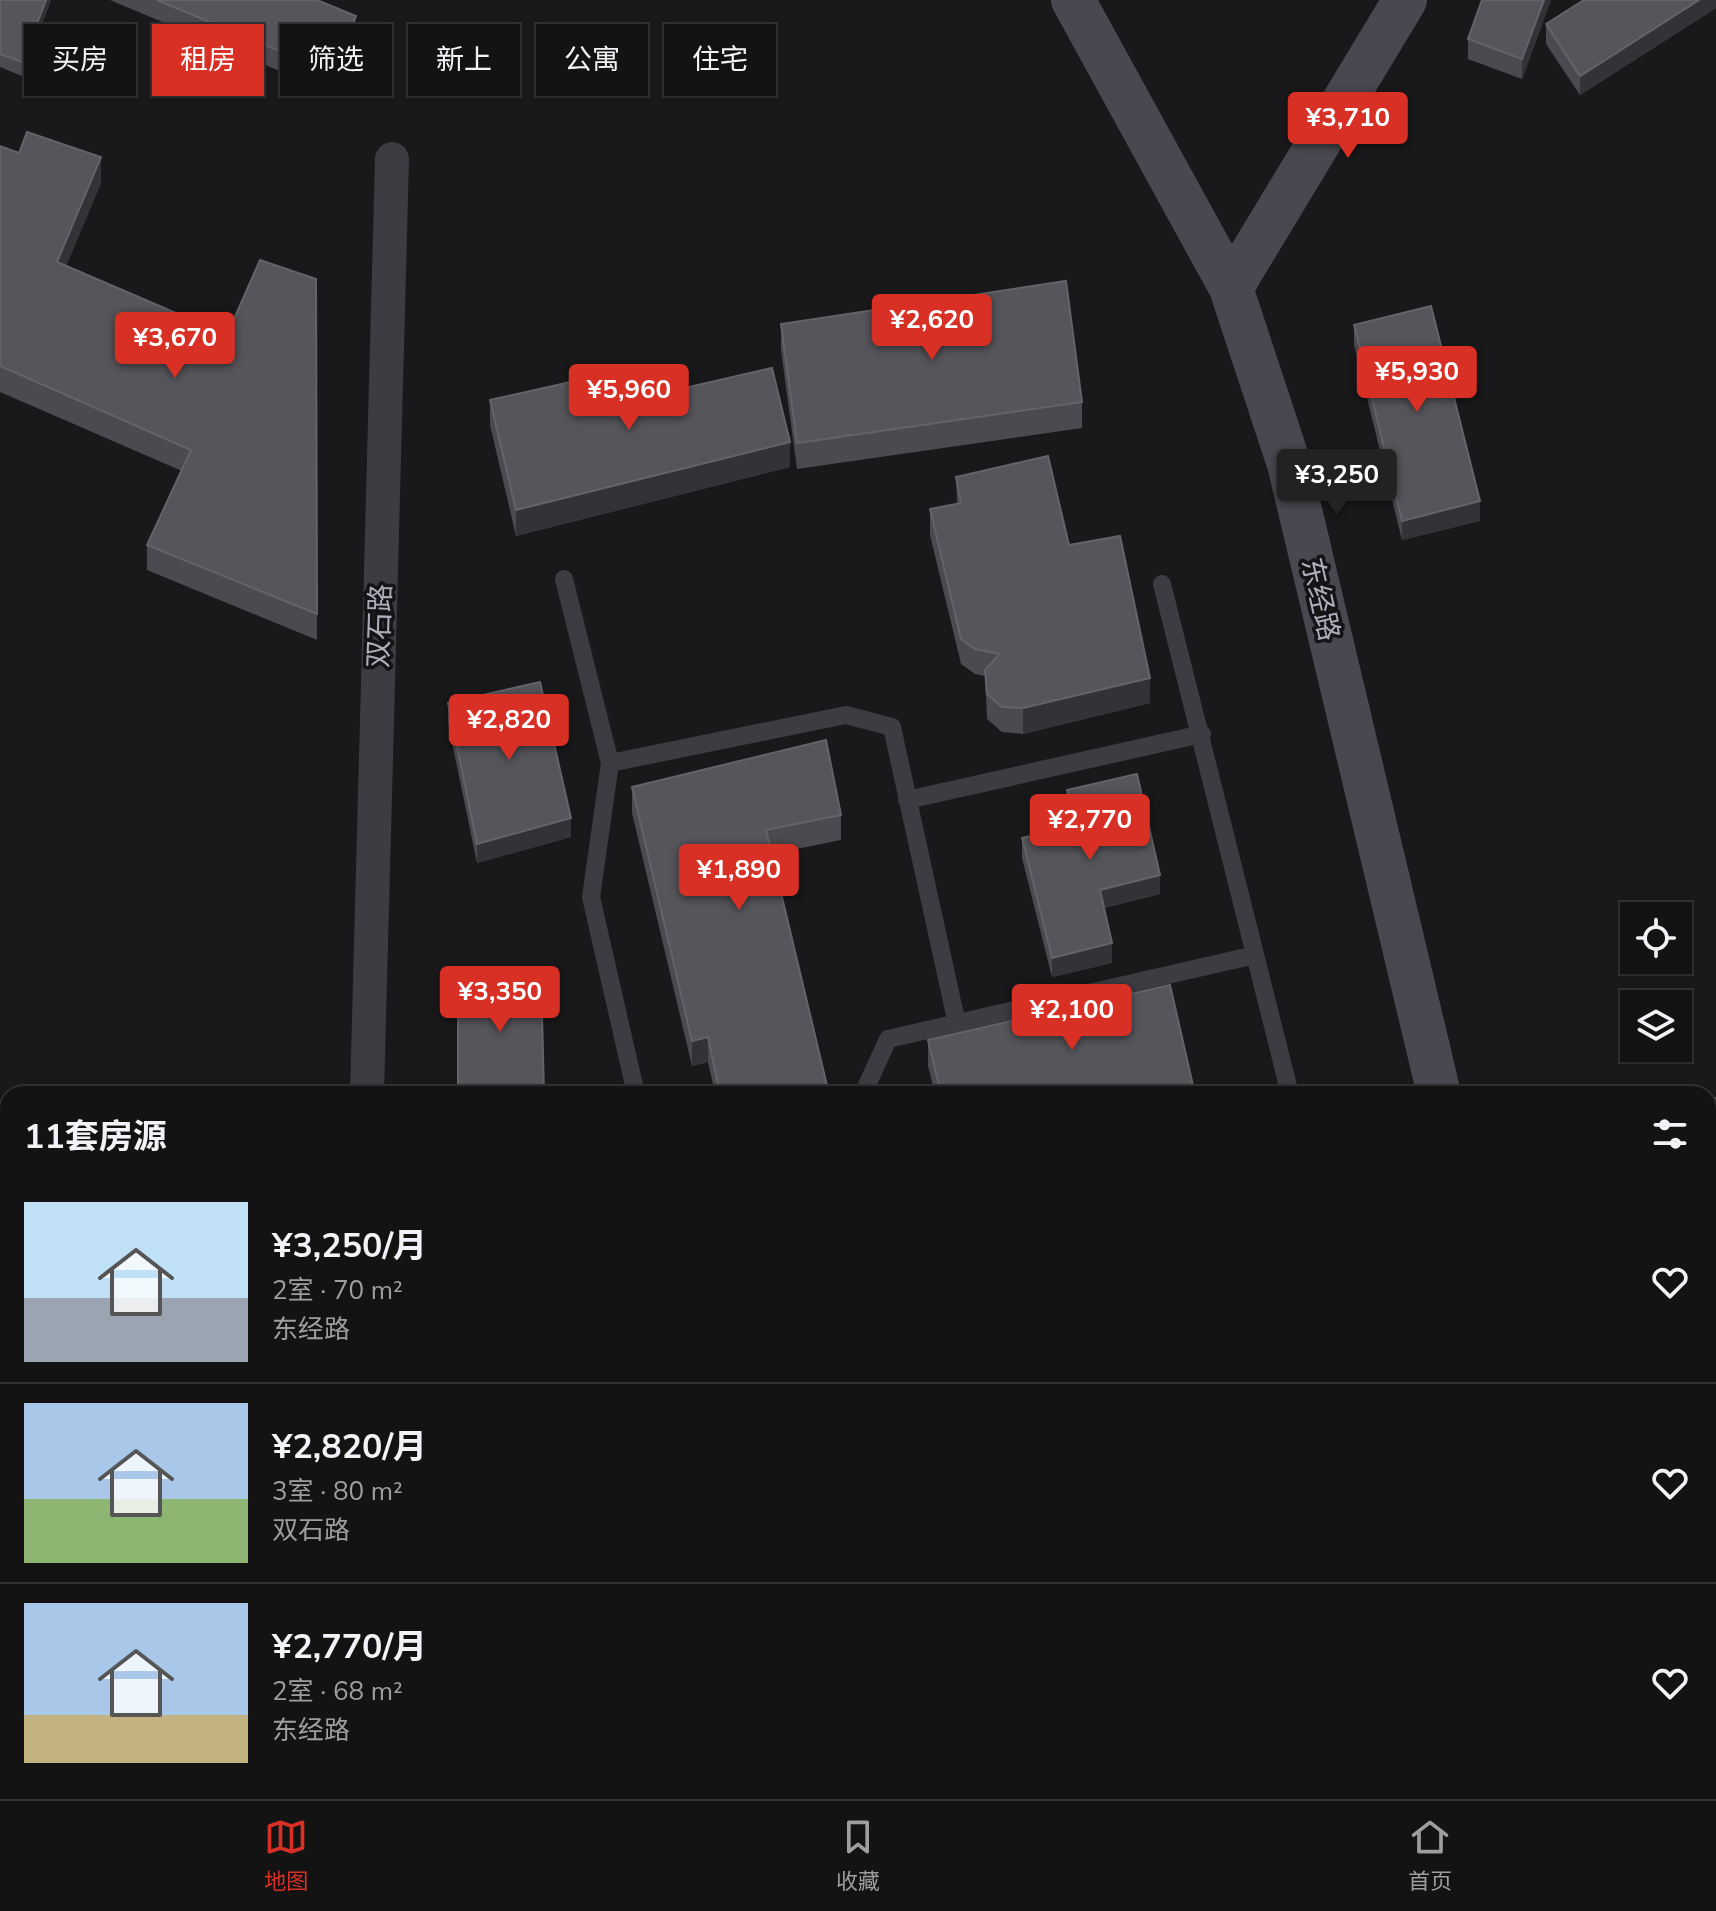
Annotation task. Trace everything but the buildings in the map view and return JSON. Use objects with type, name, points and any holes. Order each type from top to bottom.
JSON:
[{"type":"main road","name":"东经路","points":[[1073,0],[1231,288],[1289,464],[1437,1086]]},
{"type":"main road","points":[[1231,288],[1405,0]]},
{"type":"street","name":"双石路","points":[[367,1086],[392,159]]},
{"type":"lane","points":[[564,579],[610,763],[591,897],[634,1086]]},
{"type":"lane","points":[[1162,584],[1288,1086]]},
{"type":"lane","points":[[610,763],[846,715],[892,727],[957,1024]]},
{"type":"lane","points":[[907,800],[1202,734]]},
{"type":"lane","points":[[867,1086],[888,1039],[1255,955]]}]
